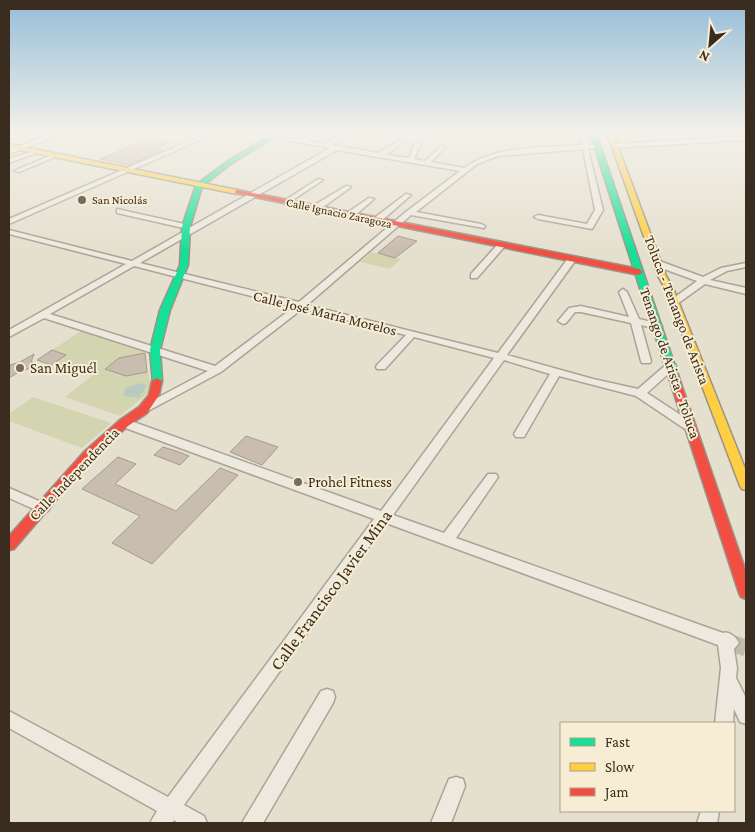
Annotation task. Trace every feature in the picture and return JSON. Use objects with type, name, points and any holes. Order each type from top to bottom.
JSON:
[{"type":"main road","name":"Calle Ignacio Zaragoza","points":[[130,172],[639,272]]},
{"type":"main road","points":[[199,185],[217,172]]},
{"type":"main road","name":"Tenango de Arista - Toluca","points":[[606,172],[746,593]]},
{"type":"main road","name":"Toluca - Tenango de Arista","points":[[625,172],[746,486]]},
{"type":"main road","name":"Calle Independencia","points":[[9,545],[14,535],[43,508],[89,454],[124,423],[143,410],[157,389],[155,350],[165,310],[184,265],[186,229],[199,185]]},
{"type":"street","points":[[9,222],[124,172]]},
{"type":"street","points":[[9,334],[186,229],[297,172]]},
{"type":"street","points":[[143,410],[217,370],[299,307],[462,172]]},
{"type":"street","points":[[538,218],[589,227],[599,210],[590,172]]},
{"type":"street","points":[[286,202],[320,180]]},
{"type":"street","points":[[316,208],[348,187]]},
{"type":"street","points":[[376,221],[408,195]]},
{"type":"street","points":[[350,215],[372,199]]},
{"type":"street","points":[[120,211],[186,229]]},
{"type":"street","points":[[410,213],[481,226]]},
{"type":"street","name":"Calle José María Morelos","points":[[9,232],[640,393]]},
{"type":"street","points":[[474,276],[501,246]]},
{"type":"street","name":"Calle Francisco Javier Mina","points":[[166,816],[572,259]]},
{"type":"street","points":[[659,264],[679,274],[715,285],[746,291]]},
{"type":"street","points":[[674,302],[692,291],[703,280],[724,268],[746,265]]},
{"type":"street","points":[[624,292],[635,321],[646,360]]},
{"type":"street","points":[[563,321],[576,309],[657,326]]},
{"type":"street","points":[[43,315],[217,370]]},
{"type":"street","points":[[381,367],[412,334]]},
{"type":"street","points":[[671,366],[640,393],[693,429]]},
{"type":"street","points":[[520,434],[556,372]]},
{"type":"street","points":[[124,423],[448,538],[728,641],[729,681],[724,722]]},
{"type":"street","points":[[448,538],[492,477]]},
{"type":"street","points":[[9,492],[43,508]]},
{"type":"street","points":[[729,681],[746,716]]},
{"type":"street","points":[[252,823],[328,697]]},
{"type":"street","points":[[9,719],[166,816],[197,823]]},
{"type":"street","points":[[441,823],[456,786]]},
{"type":"green space","points":[[372,252],[401,259],[390,269],[360,262]]},
{"type":"green space","points":[[81,331],[145,352],[119,358],[105,368],[126,376],[148,371],[152,390],[120,416],[65,397],[92,376],[55,363],[52,350]]},
{"type":"green space","points":[[33,397],[111,423],[82,448],[9,421],[9,414]]},
{"type":"shaded area","points":[[140,383],[147,385],[139,398],[124,396],[125,388]]},
{"type":"building","points":[[398,236],[417,241],[395,258],[378,253]]},
{"type":"building","points":[[52,350],[66,355],[51,365],[37,360]]},
{"type":"building","points":[[145,353],[147,372],[126,376],[105,369],[119,358]]},
{"type":"building","name":"San Miguél","points":[[34,354],[31,362],[33,362],[28,369],[9,378],[10,365]]},
{"type":"building","points":[[246,436],[278,447],[262,465],[230,452]]},
{"type":"building","points":[[163,447],[189,456],[180,465],[154,455]]},
{"type":"building","points":[[118,457],[136,464],[115,484],[176,511],[220,468],[238,475],[152,564],[112,543],[140,516],[82,489]]},
{"type":"tunnel","points":[[731,643],[746,648]]},
{"type":"traffic: fast","points":[[157,381],[155,350],[165,310],[184,265],[186,227],[199,185],[217,172]]},
{"type":"traffic: fast","points":[[606,172],[673,375]]},
{"type":"traffic: slow","points":[[137,172],[237,192]]},
{"type":"traffic: slow","points":[[624,172],[662,276],[669,288],[746,486]]},
{"type":"traffic: jam","points":[[237,192],[639,272]]},
{"type":"traffic: jam","points":[[673,375],[746,593]]},
{"type":"traffic: jam","points":[[9,545],[89,454],[124,423],[143,410],[154,395],[157,381]]},
{"type":"place","name":"San Nicolás","points":[[82,200]]},
{"type":"place","name":"San Miguél","points":[[20,368]]},
{"type":"place","name":"Prohel Fitness","points":[[298,482]]}]
